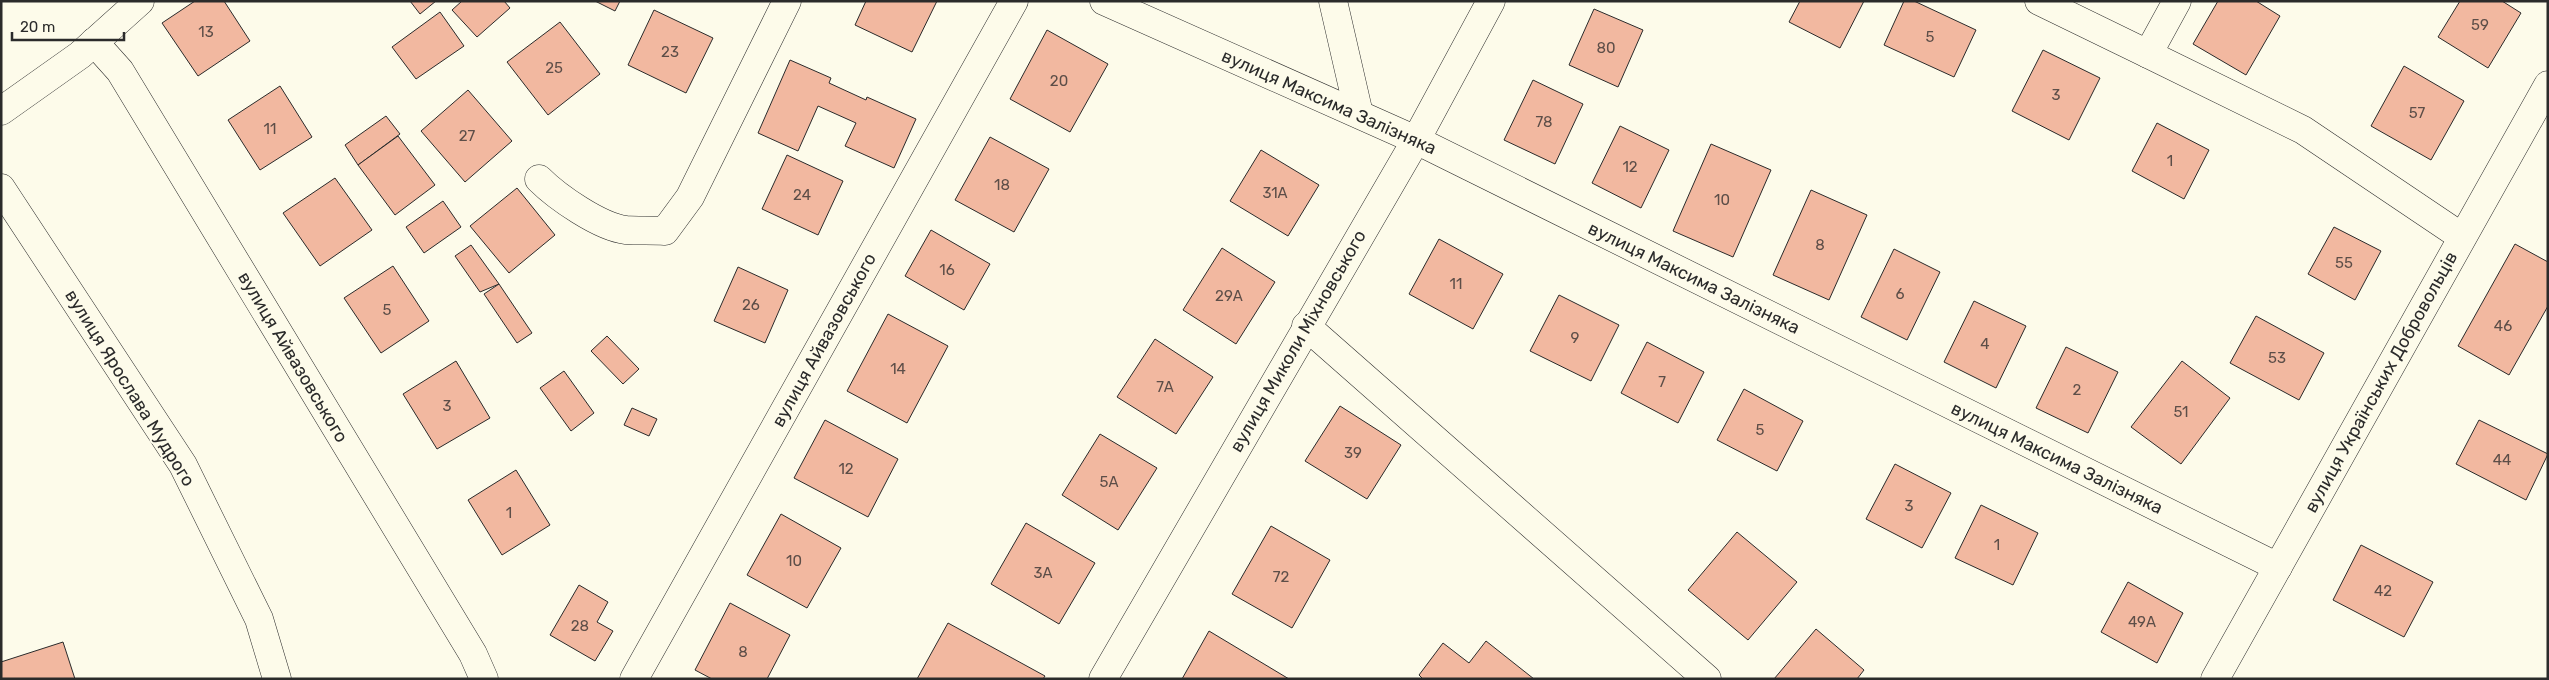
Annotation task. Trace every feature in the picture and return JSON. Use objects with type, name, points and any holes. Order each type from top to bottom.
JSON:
[{"type":"main road","points":[[1,111],[80,55],[140,1]]},
{"type":"main road","points":[[539,179],[554,194],[582,212],[624,230],[664,231],[690,196],[787,1]]},
{"type":"main road","name":"вулиця Айвазовського","points":[[634,679],[1014,1]]},
{"type":"main road","name":"вулиця Максима Залізняка","points":[[1104,1],[1416,140],[2278,567]]},
{"type":"main road","points":[[1333,1],[1359,114]]},
{"type":"main road","name":"вулиця Миколи Міхновського","points":[[1103,679],[1306,326],[1416,140],[1491,1]]},
{"type":"main road","points":[[2038,1],[2303,130],[2462,238]]},
{"type":"main road","points":[[2148,54],[2177,1]]},
{"type":"main road","name":"вулиця Айвазовського","points":[[94,42],[120,71],[473,654],[484,679]]},
{"type":"main road","name":"вулиця Українських Добровольців","points":[[2215,679],[2548,85]]},
{"type":"main road","name":"вулиця Ярослава Мудрого","points":[[1,188],[183,465],[259,619],[277,679]]},
{"type":"main road","points":[[1306,326],[1707,679]]},
{"type":"building","points":[[195,1],[224,1],[250,41],[198,76],[162,23]]},
{"type":"building","points":[[410,1],[436,1],[420,14]]},
{"type":"building","points":[[462,1],[504,1],[510,8],[477,37],[452,10]]},
{"type":"building","points":[[595,1],[620,1],[615,11]]},
{"type":"building","points":[[866,1],[937,1],[912,52],[855,25]]},
{"type":"building","points":[[1800,1],[1864,1],[1840,48],[1789,22]]},
{"type":"building","points":[[1904,1],[1914,1],[1976,30],[1954,77],[1884,45]]},
{"type":"building","points":[[2218,1],[2256,1],[2280,16],[2246,75],[2193,44]]},
{"type":"building","points":[[2460,1],[2502,1],[2521,13],[2488,68],[2438,37]]},
{"type":"building","points":[[1594,9],[1643,30],[1618,87],[1569,65]]},
{"type":"building","points":[[654,10],[713,38],[686,93],[628,65]]},
{"type":"building","points":[[440,12],[464,46],[416,79],[392,47]]},
{"type":"building","points":[[560,22],[600,74],[548,115],[507,62]]},
{"type":"building","points":[[1047,30],[1108,64],[1070,132],[1010,99]]},
{"type":"building","points":[[2043,50],[2100,78],[2069,140],[2012,111]]},
{"type":"building","points":[[790,60],[831,78],[829,83],[866,100],[867,97],[916,119],[894,168],[845,146],[856,123],[818,106],[798,151],[758,133]]},
{"type":"building","points":[[2404,66],[2464,101],[2431,160],[2371,126]]},
{"type":"building","points":[[1533,80],[1583,104],[1555,164],[1504,140]]},
{"type":"building","points":[[280,86],[312,137],[260,170],[228,120]]},
{"type":"building","points":[[468,90],[512,141],[465,182],[421,131]]},
{"type":"building","points":[[386,116],[400,134],[358,165],[345,145]]},
{"type":"building","points":[[2157,123],[2209,150],[2184,199],[2132,171]]},
{"type":"building","points":[[1620,126],[1669,150],[1641,208],[1592,183]]},
{"type":"building","points":[[398,136],[435,185],[395,215],[358,165]]},
{"type":"building","points":[[990,137],[1049,169],[1014,232],[955,200]]},
{"type":"building","points":[[1711,144],[1771,170],[1733,257],[1673,231]]},
{"type":"building","points":[[1261,150],[1319,185],[1288,236],[1230,201]]},
{"type":"building","points":[[787,155],[843,181],[818,235],[762,209]]},
{"type":"building","points":[[335,178],[372,230],[320,266],[283,213]]},
{"type":"building","points":[[517,188],[555,235],[509,273],[470,226]]},
{"type":"building","points":[[1811,190],[1867,215],[1829,300],[1773,275]]},
{"type":"building","points":[[443,201],[461,227],[424,253],[406,227]]},
{"type":"building","points":[[2334,227],[2381,251],[2355,300],[2308,274]]},
{"type":"building","points":[[931,230],[990,264],[964,310],[905,276]]},
{"type":"building","points":[[1439,239],[1503,274],[1473,329],[1409,294]]},
{"type":"building","points":[[2515,244],[2548,262],[2548,306],[2509,375],[2458,346]]},
{"type":"building","points":[[471,245],[499,284],[480,292],[455,256]]},
{"type":"building","points":[[1222,248],[1275,282],[1236,344],[1183,310]]},
{"type":"building","points":[[1894,249],[1940,272],[1907,340],[1861,317]]},
{"type":"building","points":[[393,266],[429,321],[381,353],[344,298]]},
{"type":"building","points":[[738,267],[788,290],[765,343],[714,321]]},
{"type":"building","points":[[499,284],[532,333],[517,343],[484,294]]},
{"type":"building","points":[[1559,295],[1619,325],[1591,381],[1530,351]]},
{"type":"building","points":[[1974,301],[2026,326],[1996,388],[1944,362]]},
{"type":"building","points":[[888,314],[948,346],[907,423],[847,391]]},
{"type":"building","points":[[2256,316],[2324,353],[2299,400],[2230,363]]},
{"type":"building","points":[[607,336],[639,369],[623,384],[591,351]]},
{"type":"building","points":[[1155,339],[1213,377],[1176,434],[1117,397]]},
{"type":"building","points":[[1647,342],[1704,372],[1678,423],[1621,393]]},
{"type":"building","points":[[2066,347],[2118,372],[2088,433],[2036,408]]},
{"type":"building","points":[[456,361],[490,418],[437,449],[403,394]]},
{"type":"building","points":[[2182,361],[2230,398],[2181,464],[2131,427]]},
{"type":"building","points":[[564,371],[594,413],[571,431],[540,388]]},
{"type":"building","points":[[1744,389],[1803,421],[1777,471],[1717,440]]},
{"type":"building","points":[[1340,406],[1401,445],[1367,499],[1305,461]]},
{"type":"building","points":[[632,408],[657,419],[649,436],[624,425]]},
{"type":"building","points":[[825,420],[898,459],[868,517],[794,478]]},
{"type":"building","points":[[2479,420],[2548,454],[2526,500],[2456,464]]},
{"type":"building","points":[[1100,434],[1157,468],[1118,530],[1062,495]]},
{"type":"building","points":[[1895,464],[1951,493],[1922,548],[1866,519]]},
{"type":"building","points":[[516,470],[550,525],[502,555],[468,500]]},
{"type":"building","points":[[1981,505],[2038,533],[2013,585],[1955,558]]},
{"type":"building","points":[[781,514],[841,548],[807,608],[747,575]]},
{"type":"building","points":[[1026,523],[1095,563],[1059,624],[991,584]]},
{"type":"building","points":[[1271,526],[1330,560],[1292,628],[1232,594]]},
{"type":"building","points":[[1737,532],[1797,582],[1748,640],[1688,590]]},
{"type":"building","points":[[2361,545],[2433,582],[2404,637],[2333,600]]},
{"type":"building","points":[[2128,582],[2183,613],[2157,663],[2101,632]]},
{"type":"building","points":[[579,585],[608,602],[597,622],[613,631],[595,661],[550,635]]},
{"type":"building","points":[[730,603],[790,635],[767,679],[712,679],[695,670]]},
{"type":"building","points":[[948,623],[1045,676],[1043,679],[917,679]]},
{"type":"building","points":[[1816,629],[1864,670],[1857,679],[1774,679]]},
{"type":"building","points":[[1209,631],[1289,679],[1182,679]]},
{"type":"building","points":[[1486,641],[1534,679],[1423,679],[1419,675],[1443,643],[1469,663]]},
{"type":"building","points":[[63,642],[75,679],[1,679],[1,662]]}]
